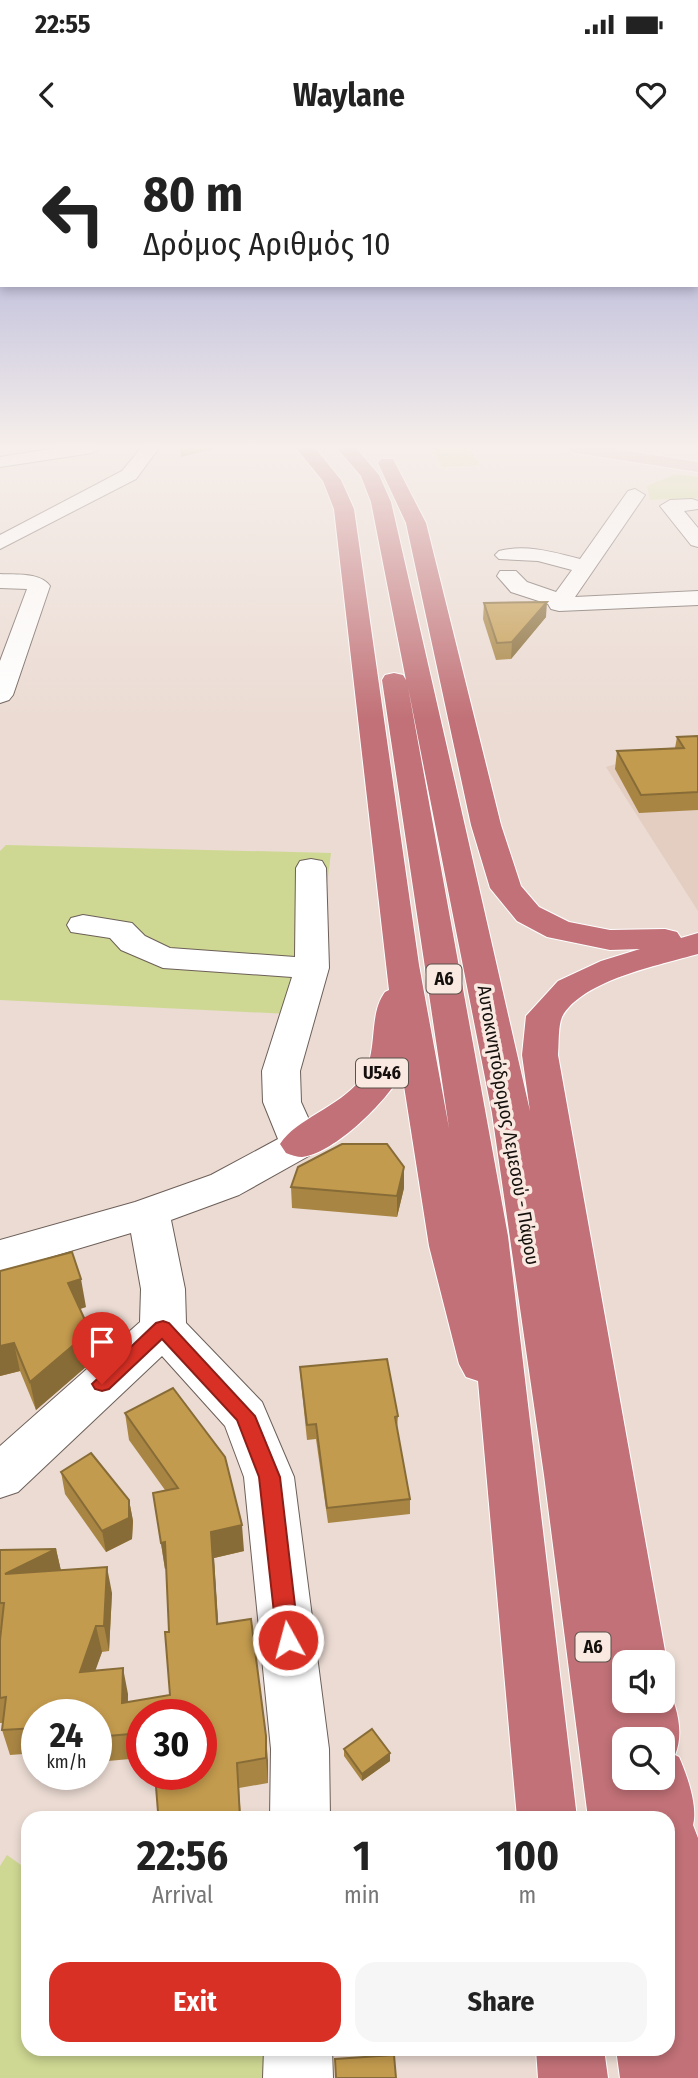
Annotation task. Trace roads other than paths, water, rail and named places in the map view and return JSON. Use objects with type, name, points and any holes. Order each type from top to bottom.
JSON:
[{"type":"highway","points":[[348,538],[402,965],[450,1246],[515,1488]]},
{"type":"highway","name":"Αυτοκινητόδρομος Λεμεσού - Πάφου","points":[[370,538],[487,1236],[546,1811]]},
{"type":"highway","name":"Αυτοκινητόδρομος Λεμεσού - Πάφου","points":[[389,538],[511,1113],[569,1475],[617,1811]]},
{"type":"highway","points":[[419,538],[486,825],[506,888],[528,914],[559,930],[610,940],[662,940],[698,935]]},
{"type":"highway","points":[[486,825],[504,971],[511,1113]]},
{"type":"highway","points":[[637,1650],[540,1055],[544,1016],[570,988],[613,968],[698,943]]},
{"type":"highway","name":"U546","points":[[300,1144],[349,1113],[376,1087],[388,1060],[402,965]]},
{"type":"highway","points":[[660,1790],[664,1811]]},
{"type":"highway","points":[[675,1879],[687,2078]]},
{"type":"highway","points":[[571,2056],[573,2078]]},
{"type":"highway","points":[[651,2056],[654,2078]]},
{"type":"street","points":[[561,602],[604,538]]},
{"type":"street","points":[[585,566],[538,555],[507,566],[519,587],[561,602],[698,598]]},
{"type":"street","points":[[0,580],[34,583],[39,586],[9,643],[0,695]]},
{"type":"street","points":[[300,1144],[282,1101],[281,1071],[312,968],[311,868]]},
{"type":"street","points":[[83,925],[120,930],[134,943],[163,958],[312,968]]},
{"type":"street","name":"U546","points":[[0,1256],[149,1213],[225,1185],[300,1144]]},
{"type":"street","points":[[149,1213],[163,1289],[163,1328],[245,1416],[269,1477],[300,1749],[300,1811]]},
{"type":"street","points":[[0,1477],[163,1328]]},
{"type":"street","points":[[298,2056],[298,2078]]}]
